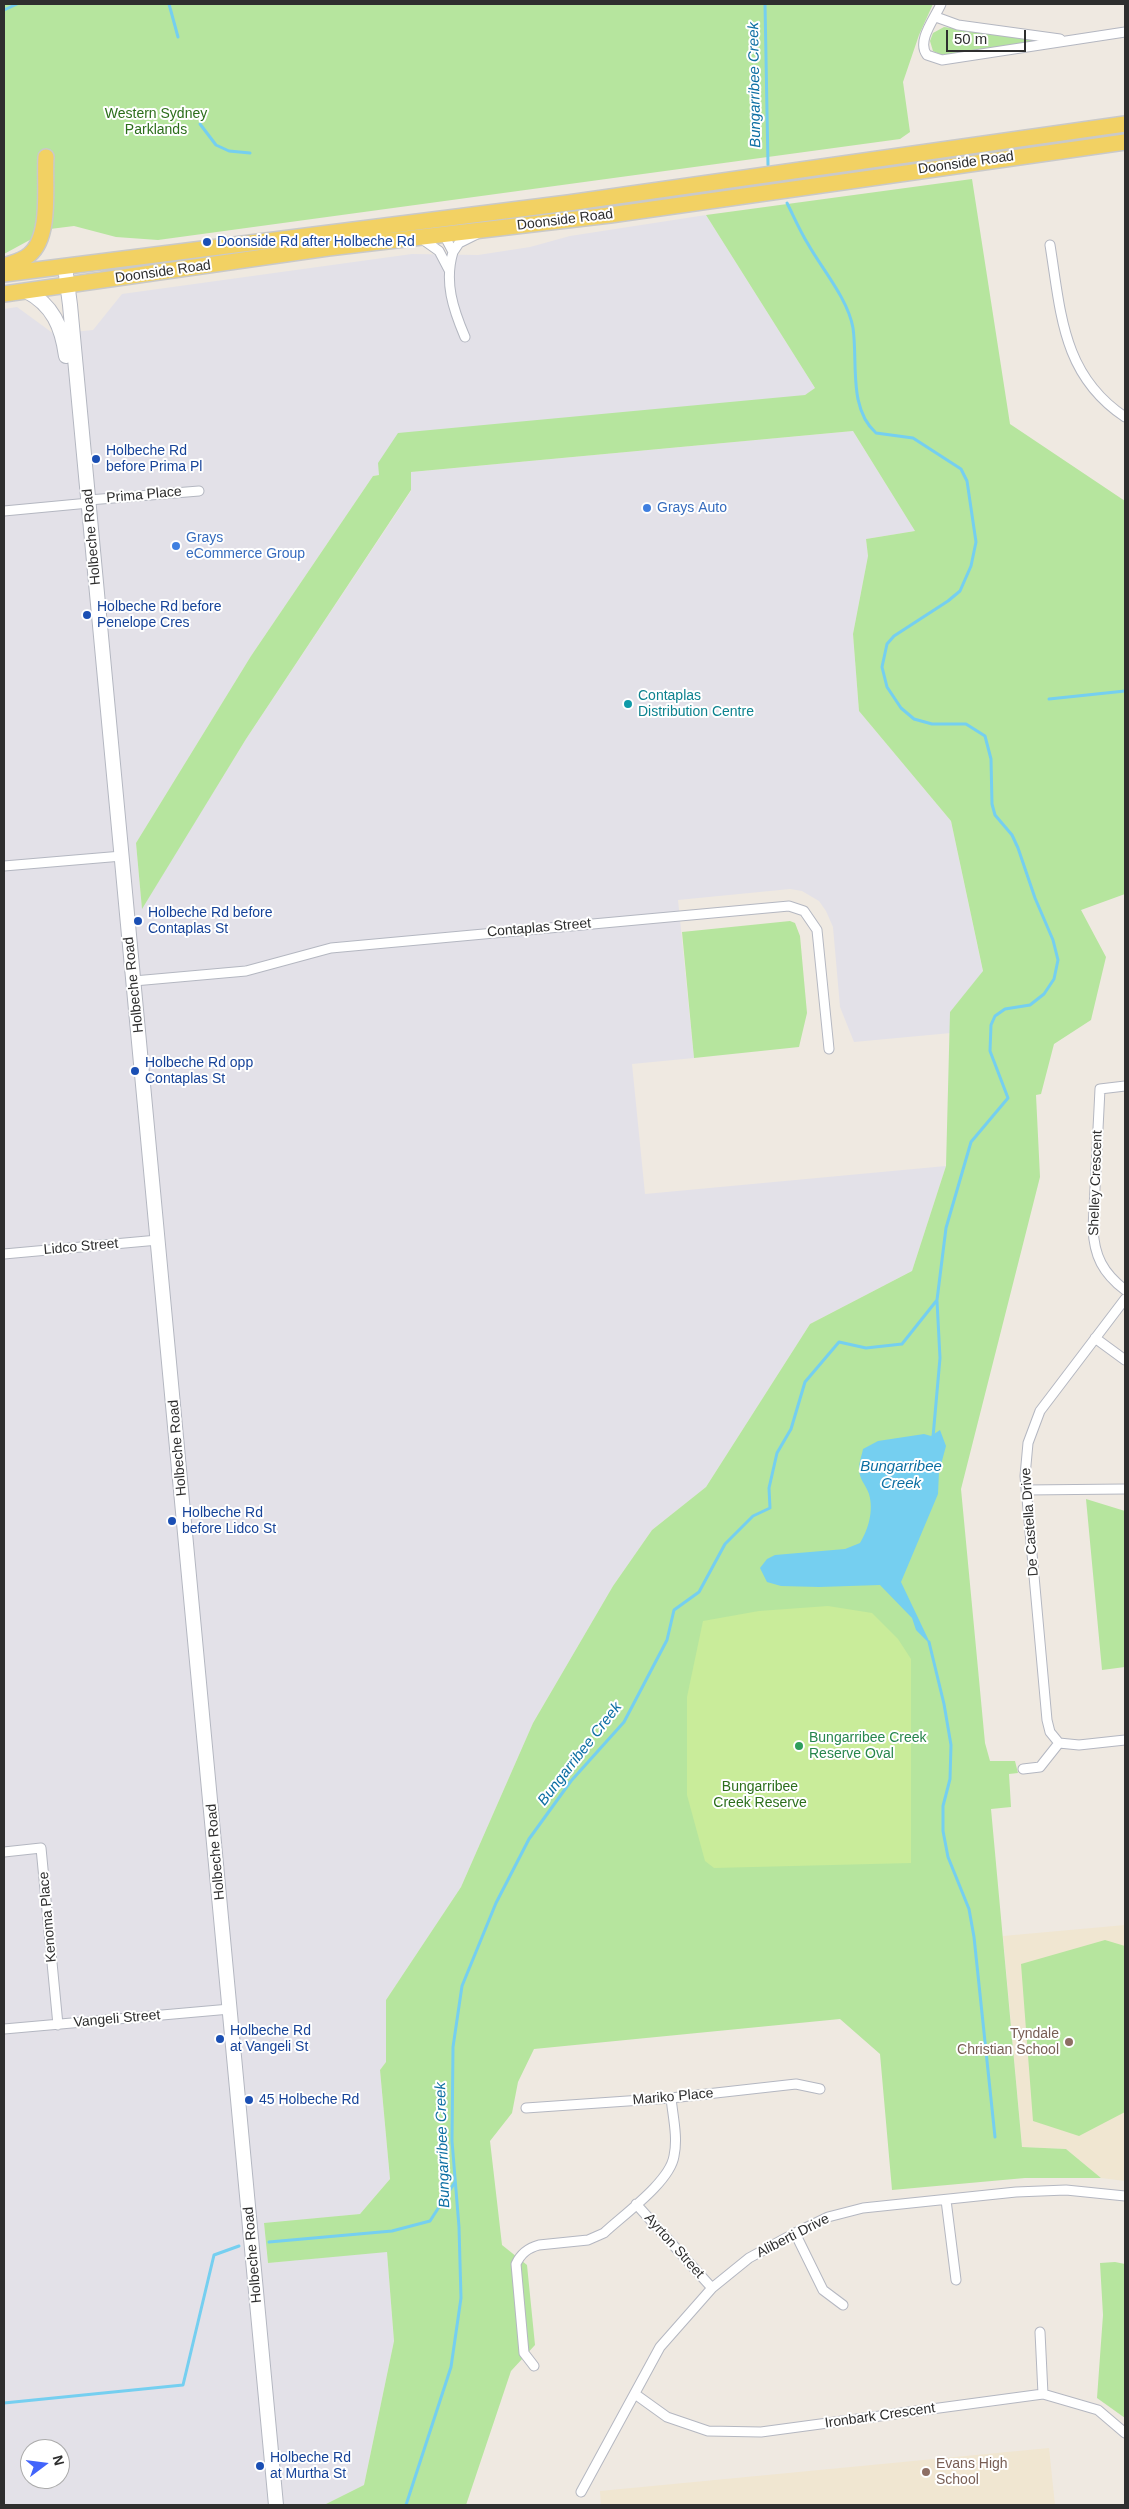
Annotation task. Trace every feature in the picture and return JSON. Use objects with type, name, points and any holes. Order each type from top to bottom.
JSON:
[{"type":"main road","name":"Doonside Road","points":[[4,274],[769,176],[1125,124]]},
{"type":"main road","name":"Doonside Road","points":[[4,294],[414,237],[610,215],[1125,142]]},
{"type":"main road","points":[[4,266],[29,255],[39,242],[43,230],[46,157]]},
{"type":"street","points":[[942,4],[926,33],[924,51],[933,58],[942,60],[1125,32]]},
{"type":"street","points":[[936,17],[958,25],[1063,40]]},
{"type":"street","points":[[420,221],[431,223],[444,234],[453,252]]},
{"type":"street","points":[[465,336],[451,301],[449,270],[453,252],[459,243],[486,230]]},
{"type":"street","points":[[414,237],[433,244],[449,270]]},
{"type":"street","points":[[1050,245],[1066,340],[1081,374],[1106,405],[1125,417]]},
{"type":"street","name":"Holbeche Road","points":[[65,267],[89,502],[276,2505]]},
{"type":"street","name":"Holbeche Road","points":[[26,291],[45,303],[62,330],[68,368],[78,392]]},
{"type":"street","name":"Prima Place","points":[[4,511],[198,491]]},
{"type":"street","points":[[4,866],[122,856]]},
{"type":"street","name":"Contaplas Street","points":[[134,981],[254,970],[331,948],[790,906],[804,911],[814,922],[817,930],[829,1049]]},
{"type":"street","name":"Shelley Crescent","points":[[1125,1086],[1100,1089],[1093,1228],[1094,1243],[1099,1263],[1111,1279],[1125,1290]]},
{"type":"street","name":"Lidco Street","points":[[4,1254],[158,1240]]},
{"type":"street","name":"De Castella Drive","points":[[1059,1743],[1050,1732],[1047,1720],[1026,1490],[1026,1453],[1037,1418],[1050,1396],[1125,1298]]},
{"type":"street","points":[[1095,1338],[1125,1360]]},
{"type":"street","points":[[1026,1490],[1125,1489]]},
{"type":"street","points":[[1023,1769],[1040,1767],[1059,1743],[1079,1745],[1125,1740]]},
{"type":"street","name":"Kenoma Place","points":[[4,1852],[41,1848],[58,2025]]},
{"type":"street","name":"Vangeli Street","points":[[4,2029],[230,2009]]},
{"type":"street","name":"Mariko Place","points":[[526,2108],[671,2098],[796,2084],[820,2089]]},
{"type":"street","points":[[534,2366],[524,2353],[516,2264],[519,2257],[530,2247],[596,2238],[636,2204],[666,2174],[674,2158],[671,2098]]},
{"type":"street","name":"Aliberti Drive","points":[[581,2492],[660,2347],[712,2288],[749,2258],[828,2217],[863,2208],[1016,2192],[1066,2190],[1125,2196]]},
{"type":"street","points":[[946,2200],[956,2280]]},
{"type":"street","name":"Ayrton Street","points":[[636,2204],[712,2288]]},
{"type":"street","points":[[795,2233],[823,2290],[843,2305]]},
{"type":"street","points":[[1040,2332],[1043,2394]]},
{"type":"street","name":"Ironbark Crescent","points":[[635,2394],[667,2418],[708,2431],[760,2432],[1043,2394],[1098,2410],[1125,2433]]},
{"type":"shaded area","points":[[706,215],[815,388],[805,395],[373,476],[251,656],[136,843],[142,908],[246,739],[411,491],[411,472],[853,431],[915,531],[866,539],[868,556],[853,634],[859,711],[951,821],[983,972],[950,1012],[951,1033],[854,1042],[840,1007],[833,927],[819,901],[802,891],[790,889],[678,900],[694,1058],[632,1064],[645,1194],[946,1166],[912,1271],[810,1324],[706,1487],[652,1530],[613,1586],[533,1723],[461,1887],[386,2000],[386,2062],[380,2070],[390,2179],[360,2214],[264,2224],[268,2263],[387,2251],[394,2341],[364,2485],[324,2505],[4,2505],[4,309],[17,307],[54,334],[93,330],[122,294],[412,254],[478,255],[530,247],[570,236]]},
{"type":"shaded area","name":"Tyndale Christian School","points":[[1125,1925],[1125,2181],[1101,2178],[1066,2149],[1022,2147],[1003,1936]]},
{"type":"shaded area","name":"Evans High School","points":[[1049,2448],[1055,2505],[601,2505],[600,2491]]},
{"type":"green space","name":"Western Sydney Parklands","points":[[4,4],[933,4],[919,35],[903,82],[910,132],[900,139],[158,240],[116,237],[74,226],[50,229],[4,254]]},
{"type":"green space","points":[[944,27],[1033,38],[1036,42],[941,55],[933,51],[930,41],[933,33]]},
{"type":"green space","name":"Bungarribee Creek Reserve","points":[[972,179],[1010,424],[1125,501],[1125,894],[1081,910],[1106,957],[1091,1020],[1054,1044],[1041,1094],[1036,1095],[1040,1177],[961,1489],[985,1743],[990,1761],[1015,1761],[1018,1773],[1009,1774],[1011,1807],[991,1809],[1022,2147],[1066,2149],[1101,2178],[1025,2178],[892,2190],[880,2054],[840,2019],[534,2049],[518,2082],[512,2113],[490,2141],[502,2245],[527,2265],[535,2345],[511,2371],[466,2505],[324,2505],[364,2485],[394,2341],[387,2252],[268,2263],[264,2223],[360,2214],[390,2179],[380,2070],[386,2062],[386,2000],[461,1887],[533,1723],[613,1586],[652,1530],[706,1487],[810,1324],[912,1271],[946,1166],[950,1012],[983,971],[951,821],[859,711],[853,634],[868,556],[866,539],[915,531],[853,431],[411,472],[411,490],[246,739],[142,909],[136,843],[251,656],[373,476],[379,475],[378,463],[398,433],[805,395],[815,388],[706,215]]},
{"type":"green space","points":[[790,921],[795,923],[800,936],[807,1013],[799,1047],[694,1058],[682,932]]},
{"type":"green space","points":[[1086,1499],[1125,1511],[1125,1667],[1102,1670]]},
{"type":"green space","name":"Bungarribee Creek Reserve Oval","points":[[828,1606],[872,1613],[898,1639],[911,1659],[911,1863],[714,1868],[705,1861],[687,1795],[687,1697],[703,1621],[759,1611]]},
{"type":"green space","name":"Tyndale Christian School","points":[[1105,1940],[1125,1946],[1125,2112],[1079,2136],[1033,2121],[1021,1964]]},
{"type":"green space","points":[[1115,2262],[1125,2264],[1125,2418],[1097,2398],[1103,2315],[1100,2263]]},
{"type":"water","name":"Bungarribee Creek","points":[[940,1430],[946,1446],[939,1472],[938,1494],[901,1582],[931,1645],[916,1630],[912,1618],[880,1585],[781,1586],[767,1582],[760,1568],[767,1559],[775,1555],[845,1549],[860,1543],[868,1526],[871,1507],[869,1494],[859,1473],[863,1449],[878,1441],[924,1434],[931,1436]]},
{"type":"waterway","points":[[4,10],[17,4]]},
{"type":"waterway","points":[[169,4],[178,37]]},
{"type":"waterway","name":"Bungarribee Creek","points":[[765,4],[768,165]]},
{"type":"waterway","points":[[200,124],[216,145],[229,151],[250,153]]},
{"type":"waterway","name":"Bungarribee Creek","points":[[406,2505],[451,2367],[461,2298],[459,2227],[452,2141],[453,2047],[462,1986],[496,1903],[529,1839],[571,1781],[624,1722],[667,1640],[674,1610],[699,1592],[725,1544],[753,1516],[770,1508],[769,1488],[777,1453],[791,1429],[805,1382],[839,1342],[866,1348],[902,1344],[937,1300],[946,1228],[971,1142],[1008,1098],[990,1051],[991,1025],[995,1016],[1005,1009],[1030,1005],[1044,994],[1054,979],[1058,960],[1053,940],[1035,898],[1018,848],[1012,835],[995,815],[992,804],[991,759],[985,736],[966,724],[932,724],[914,719],[901,708],[887,687],[882,667],[887,644],[894,636],[948,601],[960,591],[971,566],[976,542],[967,481],[961,469],[913,438],[876,433],[867,423],[861,411],[858,398],[853,328],[850,317],[840,295],[805,239],[787,203]]},
{"type":"waterway","points":[[1049,699],[1125,691]]},
{"type":"waterway","points":[[933,1437],[940,1358],[937,1301]]},
{"type":"waterway","points":[[929,1642],[944,1704],[951,1745],[950,1779],[943,1806],[943,1831],[948,1857],[969,1909],[974,1937],[995,2137]]},
{"type":"waterway","points":[[269,2242],[392,2231],[430,2221],[455,2182]]},
{"type":"waterway","points":[[4,2403],[183,2385],[214,2255],[239,2246]]},
{"type":"place","name":"Doonside Rd after Holbeche Rd","points":[[207,242]]},
{"type":"place","name":"Holbeche Rd before Prima Pl","points":[[96,459]]},
{"type":"place","name":"Grays Auto","points":[[647,508]]},
{"type":"place","name":"Grays eCommerce Group","points":[[176,546]]},
{"type":"place","name":"Holbeche Rd before Penelope Cres","points":[[87,615]]},
{"type":"place","name":"Contaplas Distribution Centre","points":[[628,704]]},
{"type":"place","name":"Holbeche Rd before Contaplas St","points":[[138,921]]},
{"type":"place","name":"Holbeche Rd opp Contaplas St","points":[[135,1071]]},
{"type":"place","name":"Holbeche Rd before Lidco St","points":[[172,1521]]},
{"type":"place","name":"Bungarribee Creek Reserve Oval","points":[[799,1746]]},
{"type":"place","name":"Holbeche Rd at Vangeli St","points":[[220,2039]]},
{"type":"place","name":"Tyndale Christian School","points":[[1069,2042]]},
{"type":"place","name":"45 Holbeche Rd","points":[[249,2100]]},
{"type":"place","name":"Holbeche Rd at Murtha St","points":[[260,2466]]},
{"type":"place","name":"Evans High School","points":[[926,2472]]}]
